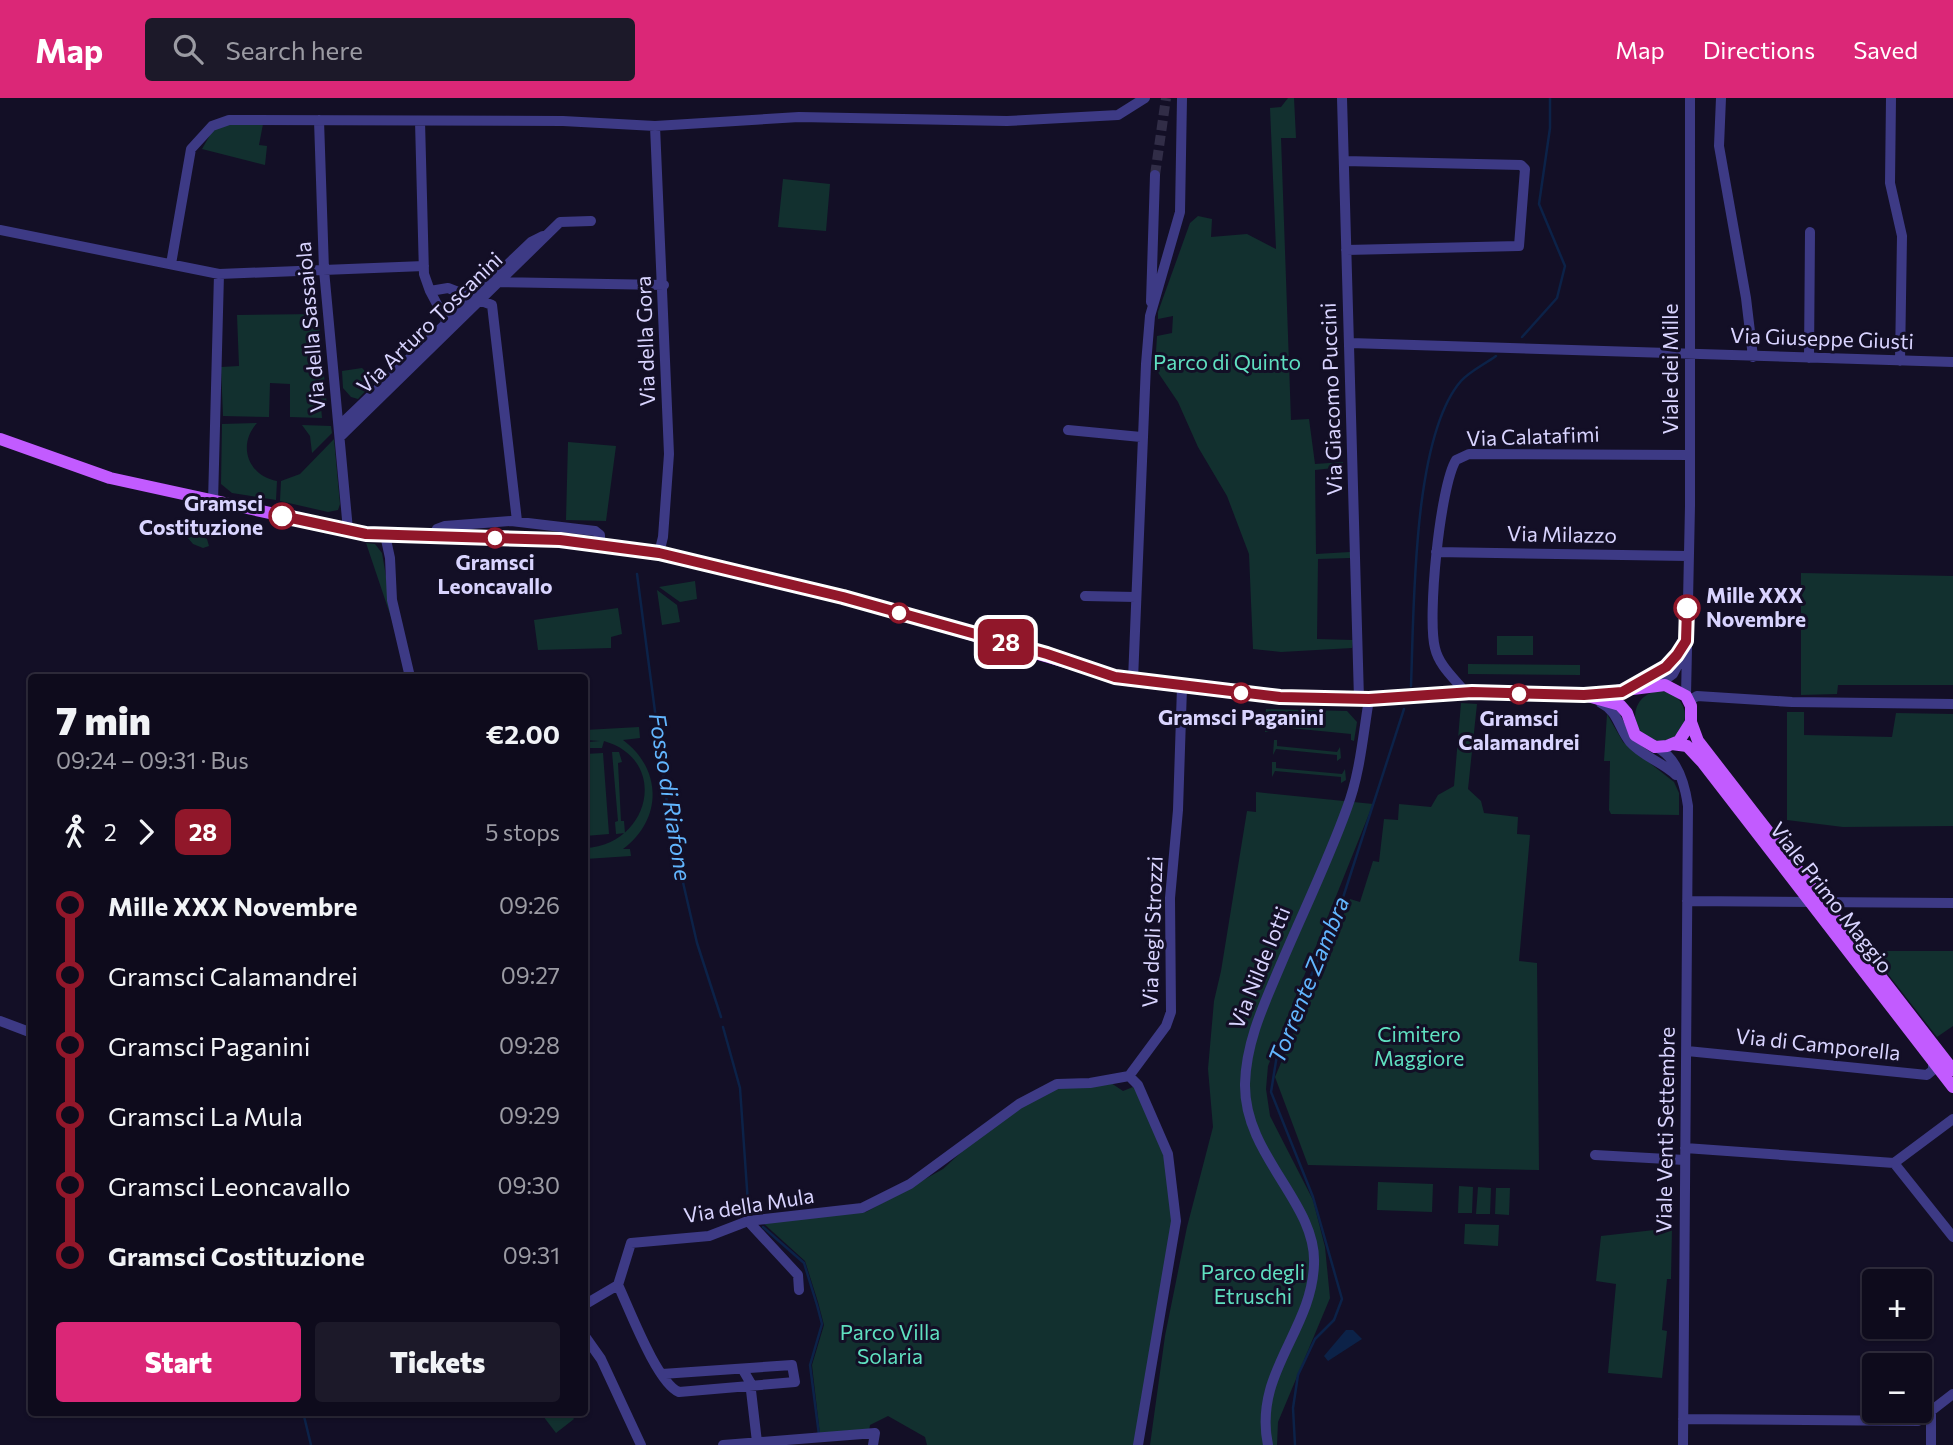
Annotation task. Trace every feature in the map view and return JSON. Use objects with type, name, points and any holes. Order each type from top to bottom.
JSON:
[{"type":"main road","points":[[0,439],[94,474],[348,530],[399,536],[560,540],[659,553],[843,597],[1037,651],[1102,674],[1133,680],[1280,697],[1364,699],[1466,693],[1584,695],[1671,686],[1688,698],[1690,722],[1683,737],[1672,744],[1656,747],[1639,739],[1624,709],[1616,702],[1584,695]]},
{"type":"main road","points":[[1629,720],[1632,702],[1651,687]]},
{"type":"main road","name":"Viale Primo Maggio","points":[[1690,722],[1698,741],[1953,1087]]},
{"type":"main road","name":"Viale Primo Maggio","points":[[1672,744],[1685,744],[1703,763],[1953,1070]]},
{"type":"street","points":[[171,264],[191,149],[212,126],[233,120],[563,121],[655,126],[799,117],[969,121],[1118,115],[1145,98]]},
{"type":"street","points":[[1150,316],[1180,212],[1182,98]]},
{"type":"street","name":"Via Giacomo Puccini","points":[[1342,98],[1364,699]]},
{"type":"street","name":"Viale dei Mille","points":[[1688,698],[1686,641],[1690,455],[1690,98]]},
{"type":"street","points":[[1721,98],[1719,146],[1754,357]]},
{"type":"street","points":[[1891,98],[1890,183],[1902,236],[1900,361]]},
{"type":"street","name":"Via della Sassaiola","points":[[319,120],[324,270],[348,530]]},
{"type":"street","points":[[420,121],[424,266],[430,291]]},
{"type":"street","name":"Via della Gora","points":[[655,126],[664,285],[669,467],[659,553]]},
{"type":"street","points":[[1344,162],[1524,167],[1520,245],[1346,250]]},
{"type":"street","points":[[1133,680],[1141,437],[1150,316],[1155,174]]},
{"type":"street","name":"Via Arturo Toscanini","points":[[339,431],[483,299],[560,222],[591,220]]},
{"type":"street","points":[[0,230],[219,274],[424,266]]},
{"type":"street","points":[[1809,358],[1810,232]]},
{"type":"street","name":"Via Arturo Toscanini","points":[[339,431],[446,323],[483,299],[531,242],[545,235]]},
{"type":"street","points":[[213,502],[219,274]]},
{"type":"street","points":[[500,282],[664,285]]},
{"type":"street","name":"Via Arturo Toscanini","points":[[446,323],[430,291],[451,289],[483,299]]},
{"type":"street","points":[[483,299],[494,315],[517,521]]},
{"type":"street","name":"Via Giuseppe Giusti","points":[[1350,343],[1953,362]]},
{"type":"street","points":[[1068,430],[1141,437]]},
{"type":"street","name":"Via Calatafimi","points":[[1466,693],[1443,665],[1434,647],[1436,552],[1452,468],[1464,455],[1690,455]]},
{"type":"street","points":[[432,537],[434,532],[445,526],[517,521],[594,531],[600,535],[600,545]]},
{"type":"street","points":[[385,535],[390,558],[392,600],[409,674]]},
{"type":"street","points":[[390,558],[399,536]]},
{"type":"street","name":"Via Milazzo","points":[[1436,552],[1688,556]]},
{"type":"street","points":[[1085,596],[1136,597]]},
{"type":"street","points":[[1651,687],[1678,666],[1686,641]]},
{"type":"street","points":[[1622,692],[1666,667],[1686,641]]},
{"type":"street","name":"Via degli Strozzi","points":[[1129,1076],[1166,1026],[1171,1013],[1170,898],[1178,810],[1182,687]]},
{"type":"street","points":[[1584,695],[1606,705],[1632,744],[1661,761],[1681,780]]},
{"type":"street","points":[[1688,698],[1697,696],[1792,702],[1953,704]]},
{"type":"street","name":"Via Nilde Iotti","points":[[1268,1445],[1264,1412],[1267,1397],[1273,1375],[1307,1301],[1315,1262],[1298,1209],[1252,1130],[1246,1101],[1245,1076],[1256,1021],[1353,789],[1364,699]]},
{"type":"street","points":[[1656,747],[1666,753],[1681,780]]},
{"type":"street","name":"Viale Venti Settembre","points":[[1681,780],[1686,791],[1687,815],[1683,1445]]},
{"type":"street","points":[[1687,901],[1953,903]]},
{"type":"street","points":[[0,1021],[28,1032]]},
{"type":"street","name":"Via di Camporella","points":[[1687,1051],[1927,1075],[1933,1070],[1933,1060]]},
{"type":"street","points":[[1129,1076],[1138,1085],[1168,1154],[1175,1221],[1138,1445]]},
{"type":"street","name":"Via della Mula","points":[[618,1285],[631,1243],[709,1236],[748,1221],[862,1208],[910,1184],[1019,1104],[1057,1084],[1090,1083],[1129,1076]]},
{"type":"street","points":[[1685,1148],[1894,1163],[1953,1119]]},
{"type":"street","points":[[1595,1155],[1685,1160]]},
{"type":"street","points":[[1894,1163],[1953,1237]]},
{"type":"street","points":[[748,1221],[749,1226],[798,1275],[799,1290]]},
{"type":"street","points":[[588,1303],[618,1285],[662,1374],[672,1389],[679,1392],[795,1382],[792,1365],[662,1374]]},
{"type":"street","points":[[588,1341],[601,1359],[618,1393],[615,1401],[636,1445]]},
{"type":"street","points":[[743,1370],[751,1386],[760,1443]]},
{"type":"street","points":[[1932,1410],[1953,1394]]},
{"type":"street","points":[[1683,1419],[1862,1421]]},
{"type":"street","points":[[1931,1423],[1931,1445]]},
{"type":"street","points":[[723,1445],[875,1433],[873,1445]]},
{"type":"green space","name":"Parco di Quinto","points":[[1288,98],[1294,98],[1296,138],[1281,138],[1291,420],[1309,419],[1315,464],[1343,462],[1343,467],[1315,470],[1316,554],[1350,552],[1350,558],[1318,559],[1317,639],[1353,640],[1352,648],[1281,652],[1253,649],[1249,554],[1227,496],[1198,447],[1178,402],[1155,368],[1157,336],[1172,333],[1173,316],[1158,319],[1158,312],[1190,223],[1198,216],[1212,219],[1211,237],[1247,234],[1276,249],[1270,108],[1281,107]]},
{"type":"green space","points":[[225,123],[263,124],[259,145],[267,146],[265,165],[202,149],[214,128]]},
{"type":"green space","points":[[783,179],[830,184],[826,231],[778,227]]},
{"type":"green space","points":[[318,314],[327,406],[321,407],[322,418],[290,417],[290,384],[270,383],[269,417],[223,416],[221,367],[239,366],[237,315]]},
{"type":"green space","points":[[362,368],[375,381],[358,399],[351,397],[343,388],[342,371]]},
{"type":"green space","points":[[257,423],[251,432],[247,450],[259,473],[277,481],[276,500],[232,493],[221,484],[222,424]]},
{"type":"green space","points":[[302,425],[331,426],[332,433],[312,453],[310,436]]},
{"type":"green space","points":[[334,439],[340,504],[338,510],[328,512],[280,501],[281,481],[300,474]]},
{"type":"green space","points":[[568,442],[616,446],[606,521],[566,520]]},
{"type":"green space","points":[[183,525],[207,539],[209,546],[203,548],[193,544],[182,531]]},
{"type":"green space","points":[[366,543],[375,544],[382,553],[395,629]]},
{"type":"green space","points":[[1801,573],[1953,576],[1953,685],[1838,685],[1837,694],[1801,695]]},
{"type":"green space","points":[[695,581],[697,599],[680,602],[659,587]]},
{"type":"green space","points":[[657,590],[677,605],[680,622],[662,625]]},
{"type":"green space","points":[[618,608],[622,634],[611,637],[611,648],[538,650],[534,620]]},
{"type":"green space","points":[[1497,636],[1533,636],[1533,655],[1497,655]]},
{"type":"green space","points":[[1468,664],[1580,665],[1580,675],[1468,674]]},
{"type":"green space","points":[[1660,691],[1678,698],[1685,716],[1678,734],[1660,741],[1642,734],[1635,716],[1642,698]]},
{"type":"green space","name":"Cimitero Maggiore","points":[[1461,703],[1477,704],[1468,789],[1481,801],[1484,813],[1518,817],[1517,834],[1530,835],[1519,961],[1537,963],[1539,1170],[1308,1165],[1275,1077],[1350,899],[1360,902],[1373,861],[1379,862],[1384,819],[1398,820],[1399,804],[1431,807],[1438,795],[1454,786]]},
{"type":"green space","points":[[1266,709],[1347,711],[1357,722],[1354,741],[1351,740],[1351,734],[1270,726],[1269,732],[1265,732]]},
{"type":"green space","points":[[1787,712],[1804,712],[1804,735],[1892,737],[1896,713],[1953,714],[1953,826],[1843,827],[1787,820]]},
{"type":"green space","points":[[1607,714],[1623,742],[1674,782],[1679,793],[1679,815],[1611,814],[1610,761],[1604,761]]},
{"type":"green space","points":[[639,727],[640,738],[623,740],[645,765],[653,794],[645,823],[636,837],[623,849],[630,849],[631,856],[588,859],[588,847],[607,843],[625,833],[637,818],[644,800],[644,782],[638,765],[625,751],[604,741],[602,748],[588,748],[588,742],[600,741],[588,740],[588,730]]},
{"type":"green space","points":[[1274,740],[1277,740],[1277,746],[1337,752],[1340,747],[1341,758],[1337,761],[1337,755],[1276,749],[1273,755]]},
{"type":"green space","points":[[612,752],[619,752],[622,762],[618,763],[621,821],[624,821],[625,833],[616,834],[615,822],[618,821]]},
{"type":"green space","points":[[603,753],[609,834],[588,836],[588,754]]},
{"type":"green space","points":[[1272,762],[1276,762],[1276,768],[1342,774],[1345,769],[1346,780],[1341,783],[1341,777],[1275,771],[1272,777]]},
{"type":"green space","name":"Parco degli Etruschi","points":[[1256,792],[1373,804],[1268,1066],[1266,1089],[1270,1116],[1313,1200],[1325,1247],[1330,1298],[1278,1422],[1277,1445],[1150,1445],[1165,1336],[1187,1227],[1213,1127],[1208,1069],[1214,1001],[1247,811],[1256,812]]},
{"type":"green space","points":[[1870,951],[1953,951],[1953,1026],[1937,1037]]},
{"type":"green space","name":"Parco Villa Solaria","points":[[1108,1081],[1123,1091],[1138,1085],[1159,1129],[1176,1221],[1138,1445],[927,1445],[925,1437],[888,1416],[870,1425],[869,1431],[820,1435],[812,1365],[824,1325],[818,1302],[805,1261],[762,1222],[866,1212],[943,1169],[981,1134],[1020,1105],[1060,1086]]},
{"type":"green space","points":[[1378,1182],[1433,1184],[1432,1212],[1377,1210]]},
{"type":"green space","points":[[1459,1186],[1473,1187],[1472,1213],[1458,1213]]},
{"type":"green space","points":[[1478,1187],[1491,1188],[1490,1214],[1476,1214]]},
{"type":"green space","points":[[1496,1188],[1510,1188],[1509,1215],[1495,1214]]},
{"type":"green space","points":[[1465,1224],[1499,1225],[1498,1246],[1464,1244]]},
{"type":"green space","points":[[1672,1228],[1671,1279],[1667,1279],[1662,1330],[1667,1331],[1662,1378],[1608,1373],[1616,1284],[1596,1281],[1601,1236]]},
{"type":"green space","points":[[543,1416],[572,1416],[574,1419],[556,1433]]},
{"type":"water","points":[[1346,1330],[1353,1330],[1362,1339],[1328,1361],[1324,1356]]},
{"type":"waterway","name":"Torrente Zambra","points":[[1522,337],[1557,298],[1565,266],[1539,204],[1550,128],[1550,98]]},
{"type":"waterway","name":"Torrente Zambra","points":[[1411,686],[1419,527],[1424,483],[1433,442],[1445,407],[1461,381],[1496,356]]},
{"type":"waterway","name":"Fosso di Riafone","points":[[637,574],[670,826],[697,943],[721,1017]]},
{"type":"waterway","name":"Torrente Zambra","points":[[1295,1445],[1293,1408],[1298,1375],[1315,1339],[1334,1320],[1342,1299],[1313,1197],[1271,1092],[1277,1055],[1338,913],[1404,709]]},
{"type":"waterway","name":"Fosso di Riafone","points":[[723,1027],[740,1088],[749,1218]]},
{"type":"waterway","name":"Fosso di Riafone","points":[[763,1227],[804,1263],[817,1305],[822,1324],[810,1365],[819,1435]]},
{"type":"waterway","points":[[304,1416],[311,1445]]},
{"type":"tunnel","points":[[1155,175],[1166,98]]},
{"type":"bus line","name":"28","points":[[282,516],[366,534],[560,540],[659,553],[843,597],[1047,654],[1102,674],[1170,685],[1280,697],[1369,699],[1472,692],[1584,695],[1622,692],[1666,667],[1677,655],[1686,641],[1687,608]]},
{"type":"place","name":"Gramsci Costituzione","points":[[282,516]]},
{"type":"place","name":"Gramsci Leoncavallo","points":[[495,538]]},
{"type":"place","name":"Mille XXX Novembre","points":[[1687,608]]},
{"type":"place","name":"Gramsci Paganini","points":[[1241,693]]},
{"type":"place","name":"Gramsci Calamandrei","points":[[1519,694]]}]
